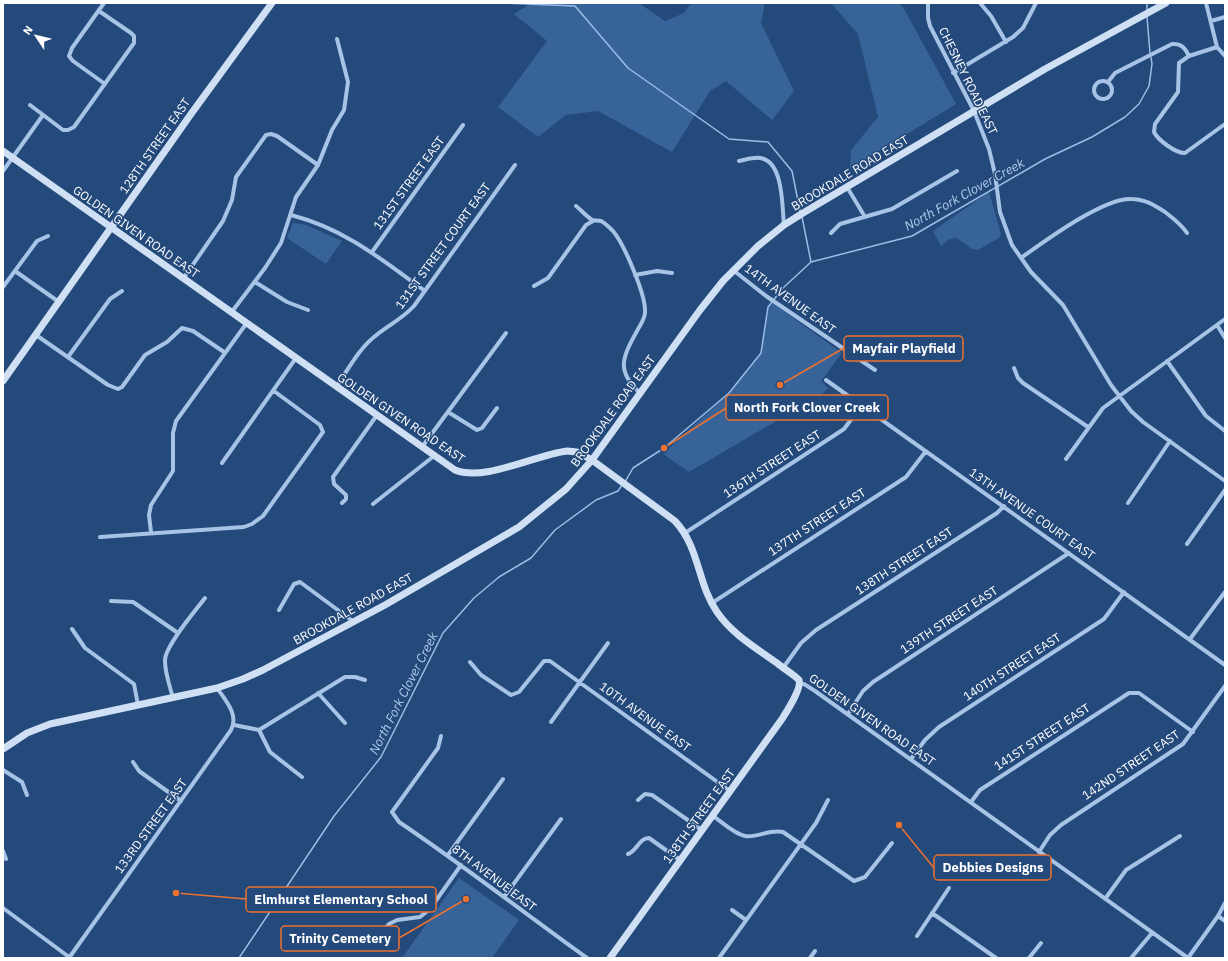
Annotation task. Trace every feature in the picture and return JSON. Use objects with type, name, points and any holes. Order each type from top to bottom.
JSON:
[{"type":"street","points":[[104,3],[72,48],[70,56],[73,61],[104,84]]},
{"type":"street","name":"128TH STREET EAST","points":[[3,381],[112,228],[190,114],[272,3]]},
{"type":"street","name":"CHESNEY ROAD EAST","points":[[928,3],[928,18],[930,26],[974,111],[990,149],[995,174],[996,192],[1003,224],[1012,245],[1031,272],[1063,305],[1118,396],[1138,418],[1225,480]]},
{"type":"street","points":[[980,3],[991,16],[1006,42]]},
{"type":"street","points":[[953,73],[1006,42],[1023,28],[1036,3]]},
{"type":"street","name":"BROOKDALE ROAD EAST","points":[[3,749],[27,733],[50,724],[217,688],[263,670],[354,622],[519,527],[566,489],[592,460],[700,310],[733,270],[758,246],[784,226],[974,111],[1079,49],[1166,3]]},
{"type":"street","points":[[1206,3],[1217,47],[1225,56]]},
{"type":"street","points":[[30,105],[63,130],[68,130],[74,127],[134,43],[134,38],[131,33],[99,11]]},
{"type":"street","points":[[1211,21],[1225,17]]},
{"type":"street","points":[[231,313],[255,282],[280,243],[291,216],[296,197],[318,165],[332,130],[344,110],[348,91],[347,78],[337,39]]},
{"type":"street","points":[[1108,82],[1115,73],[1172,44],[1177,43],[1182,46],[1189,56]]},
{"type":"street","points":[[1217,47],[1189,56],[1179,62],[1178,92],[1156,124],[1154,132],[1162,140],[1180,152],[1183,152],[1190,150],[1225,124]]},
{"type":"street","points":[[1099,82],[1108,82],[1112,90],[1110,96],[1105,99],[1097,98],[1093,92],[1094,86],[1099,82]]},
{"type":"street","points":[[3,171],[43,115]]},
{"type":"street","name":"131ST STREET EAST","points":[[372,252],[463,125]]},
{"type":"street","points":[[183,279],[224,221],[232,200],[236,177],[267,134],[277,136],[318,165]]},
{"type":"street","name":"GOLDEN GIVEN ROAD EAST","points":[[3,151],[246,324],[455,470],[474,474],[562,452],[577,452],[592,460],[670,516],[685,532],[696,555],[704,586],[712,603],[724,622],[734,632],[796,677],[800,684],[804,684],[848,714],[1188,958]]},
{"type":"street","points":[[739,161],[760,158],[769,162],[775,170],[781,188],[784,226]]},
{"type":"street","name":"131ST STREET COURT EAST","points":[[336,387],[367,344],[375,336],[404,317],[425,291],[515,165]]},
{"type":"street","points":[[831,233],[840,224],[892,209],[957,171]]},
{"type":"street","points":[[847,187],[865,217]]},
{"type":"street","points":[[1021,258],[1077,220],[1123,200],[1137,199],[1150,202],[1180,223],[1187,233]]},
{"type":"street","points":[[576,206],[593,221],[602,222],[620,240],[626,249],[635,275],[644,302],[645,312],[642,322],[627,350],[624,365],[627,380],[640,393]]},
{"type":"street","points":[[291,216],[334,230],[372,252],[425,291]]},
{"type":"street","points":[[534,286],[548,278],[580,232],[586,225],[593,221]]},
{"type":"street","points":[[3,287],[37,241],[48,236]]},
{"type":"street","points":[[635,275],[664,270],[672,273]]},
{"type":"street","name":"14TH AVENUE EAST","points":[[733,270],[766,296],[875,370]]},
{"type":"street","points":[[15,271],[59,302]]},
{"type":"street","points":[[255,282],[283,300],[308,310]]},
{"type":"street","points":[[68,356],[110,299],[122,291]]},
{"type":"street","points":[[1066,459],[1103,408],[1225,319]]},
{"type":"street","points":[[151,532],[149,516],[151,505],[172,471],[173,433],[176,421],[224,352],[246,324]]},
{"type":"street","points":[[1216,325],[1225,338]]},
{"type":"street","points":[[36,335],[108,385],[120,389],[145,355],[167,342],[182,328],[193,330],[224,352]]},
{"type":"street","points":[[422,447],[506,333]]},
{"type":"street","points":[[222,463],[296,358]]},
{"type":"street","points":[[1167,362],[1206,416],[1225,431]]},
{"type":"street","points":[[1014,368],[1018,378],[1023,383],[1088,427]]},
{"type":"street","name":"13TH AVENUE COURT EAST","points":[[826,380],[1225,665]]},
{"type":"street","points":[[100,537],[151,532],[244,527],[252,524],[263,516],[323,432],[320,425],[274,391]]},
{"type":"street","name":"136TH STREET EAST","points":[[685,532],[844,429],[862,405]]},
{"type":"street","points":[[448,412],[477,430],[482,428],[497,408]]},
{"type":"street","points":[[342,503],[346,499],[346,495],[334,484],[333,477],[376,415]]},
{"type":"street","points":[[1128,503],[1170,441]]},
{"type":"street","name":"137TH STREET EAST","points":[[712,603],[906,477],[926,451]]},
{"type":"street","points":[[373,504],[434,456]]},
{"type":"street","points":[[1187,544],[1225,490]]},
{"type":"street","name":"138TH STREET EAST","points":[[783,668],[801,643],[816,630],[997,513],[1004,506]]},
{"type":"street","name":"139TH STREET EAST","points":[[848,714],[863,691],[873,682],[1069,553]]},
{"type":"street","points":[[280,610],[294,584],[300,582],[354,622]]},
{"type":"street","name":"140TH STREET EAST","points":[[911,759],[925,740],[939,727],[1104,619],[1124,592]]},
{"type":"street","points":[[1190,639],[1225,592]]},
{"type":"street","points":[[173,698],[165,660],[166,653],[178,634],[205,598]]},
{"type":"street","points":[[111,601],[133,602],[178,634]]},
{"type":"street","points":[[72,629],[85,648],[134,684],[138,705]]},
{"type":"street","points":[[551,722],[608,643]]},
{"type":"street","name":"10TH AVENUE EAST","points":[[470,662],[476,671],[501,690],[511,695],[516,694],[546,660],[580,682],[730,791]]},
{"type":"street","points":[[217,688],[233,714],[234,725],[259,730],[345,677],[355,676],[365,680]]},
{"type":"street","name":"138TH STREET EAST","points":[[610,958],[782,719],[800,684]]},
{"type":"street","name":"142ND STREET EAST","points":[[1039,852],[1050,835],[1060,825],[1186,742],[1225,686]]},
{"type":"street","points":[[318,693],[344,723]]},
{"type":"street","name":"141ST STREET EAST","points":[[970,802],[980,790],[1129,693],[1139,693],[1193,732]]},
{"type":"street","name":"133RD STREET EAST","points":[[69,958],[234,725]]},
{"type":"street","points":[[259,730],[270,752],[302,777]]},
{"type":"street","name":"8TH AVENUE EAST","points":[[441,736],[438,748],[392,812],[399,822],[448,855],[530,918],[587,958]]},
{"type":"street","points":[[133,762],[139,771],[181,801]]},
{"type":"street","points":[[3,770],[22,782],[27,795]]},
{"type":"street","points":[[448,855],[503,779]]},
{"type":"street","points":[[638,800],[645,794],[652,795],[702,830]]},
{"type":"street","points":[[719,958],[802,843],[828,800]]},
{"type":"street","points":[[713,816],[737,833],[745,836],[777,830],[789,835],[851,880],[861,879],[892,843]]},
{"type":"street","points":[[504,897],[561,819]]},
{"type":"street","points":[[1105,899],[1126,870],[1180,836]]},
{"type":"street","points":[[628,854],[633,851],[642,840],[649,838],[680,860]]},
{"type":"street","points":[[3,851],[6,859]]},
{"type":"street","points":[[368,947],[389,924],[396,920],[420,917],[430,909],[461,865]]},
{"type":"street","points":[[917,936],[949,888]]},
{"type":"street","points":[[1188,958],[1218,916],[1225,902]]},
{"type":"street","points":[[3,908],[69,958]]},
{"type":"street","points":[[732,910],[746,920]]},
{"type":"street","points":[[932,913],[996,958]]},
{"type":"street","points":[[1218,916],[1225,921]]},
{"type":"street","points":[[1131,958],[1152,933]]},
{"type":"street","points":[[1029,958],[1041,943]]},
{"type":"street","points":[[810,958],[815,951]]},
{"type":"shaded area","points":[[531,3],[639,3],[665,21],[684,13],[691,3],[765,3],[761,23],[794,91],[772,120],[726,81],[710,91],[672,152],[598,111],[566,115],[538,137],[498,107],[547,41],[514,14]]},
{"type":"shaded area","points":[[831,3],[898,3],[903,7],[956,104],[850,169],[851,150],[878,117],[858,34]]},
{"type":"shaded area","points":[[989,192],[1001,234],[999,238],[978,250],[972,249],[957,238],[950,239],[941,246],[933,231]]},
{"type":"shaded area","points":[[293,223],[306,225],[342,241],[326,264],[287,238]]},
{"type":"shaded area","points":[[771,302],[842,353],[821,381],[828,388],[812,406],[809,402],[689,472],[663,454],[729,393],[761,353],[768,307]]},
{"type":"shaded area","points":[[459,878],[519,920],[492,958],[402,958]]},
{"type":"waterway","points":[[504,3],[575,6],[628,68],[729,139],[768,142],[792,171],[800,211]]},
{"type":"waterway","name":"North Fork Clover Creek","points":[[1147,3],[1147,11]]},
{"type":"waterway","name":"North Fork Clover Creek","points":[[1147,17],[1150,53]]},
{"type":"waterway","name":"North Fork Clover Creek","points":[[625,482],[633,468],[664,448],[729,393],[761,353],[768,307],[783,288],[811,262],[912,236],[1045,159],[1092,137],[1125,117],[1139,104],[1149,86],[1152,64],[1151,57]]},
{"type":"waterway","points":[[802,217],[811,262]]},
{"type":"waterway","name":"North Fork Clover Creek","points":[[239,958],[334,816],[381,757],[443,633],[474,598],[499,577],[531,558],[555,530],[596,500],[618,491],[622,485]]},
{"type":"place","name":"Mayfair Playfield","points":[[780,385]]},
{"type":"place","name":"North Fork Clover Creek","points":[[664,448]]},
{"type":"place","name":"Debbies Designs","points":[[899,825]]},
{"type":"place","name":"Elmhurst Elementary School","points":[[176,893]]},
{"type":"place","name":"Trinity Cemetery","points":[[466,899]]}]
